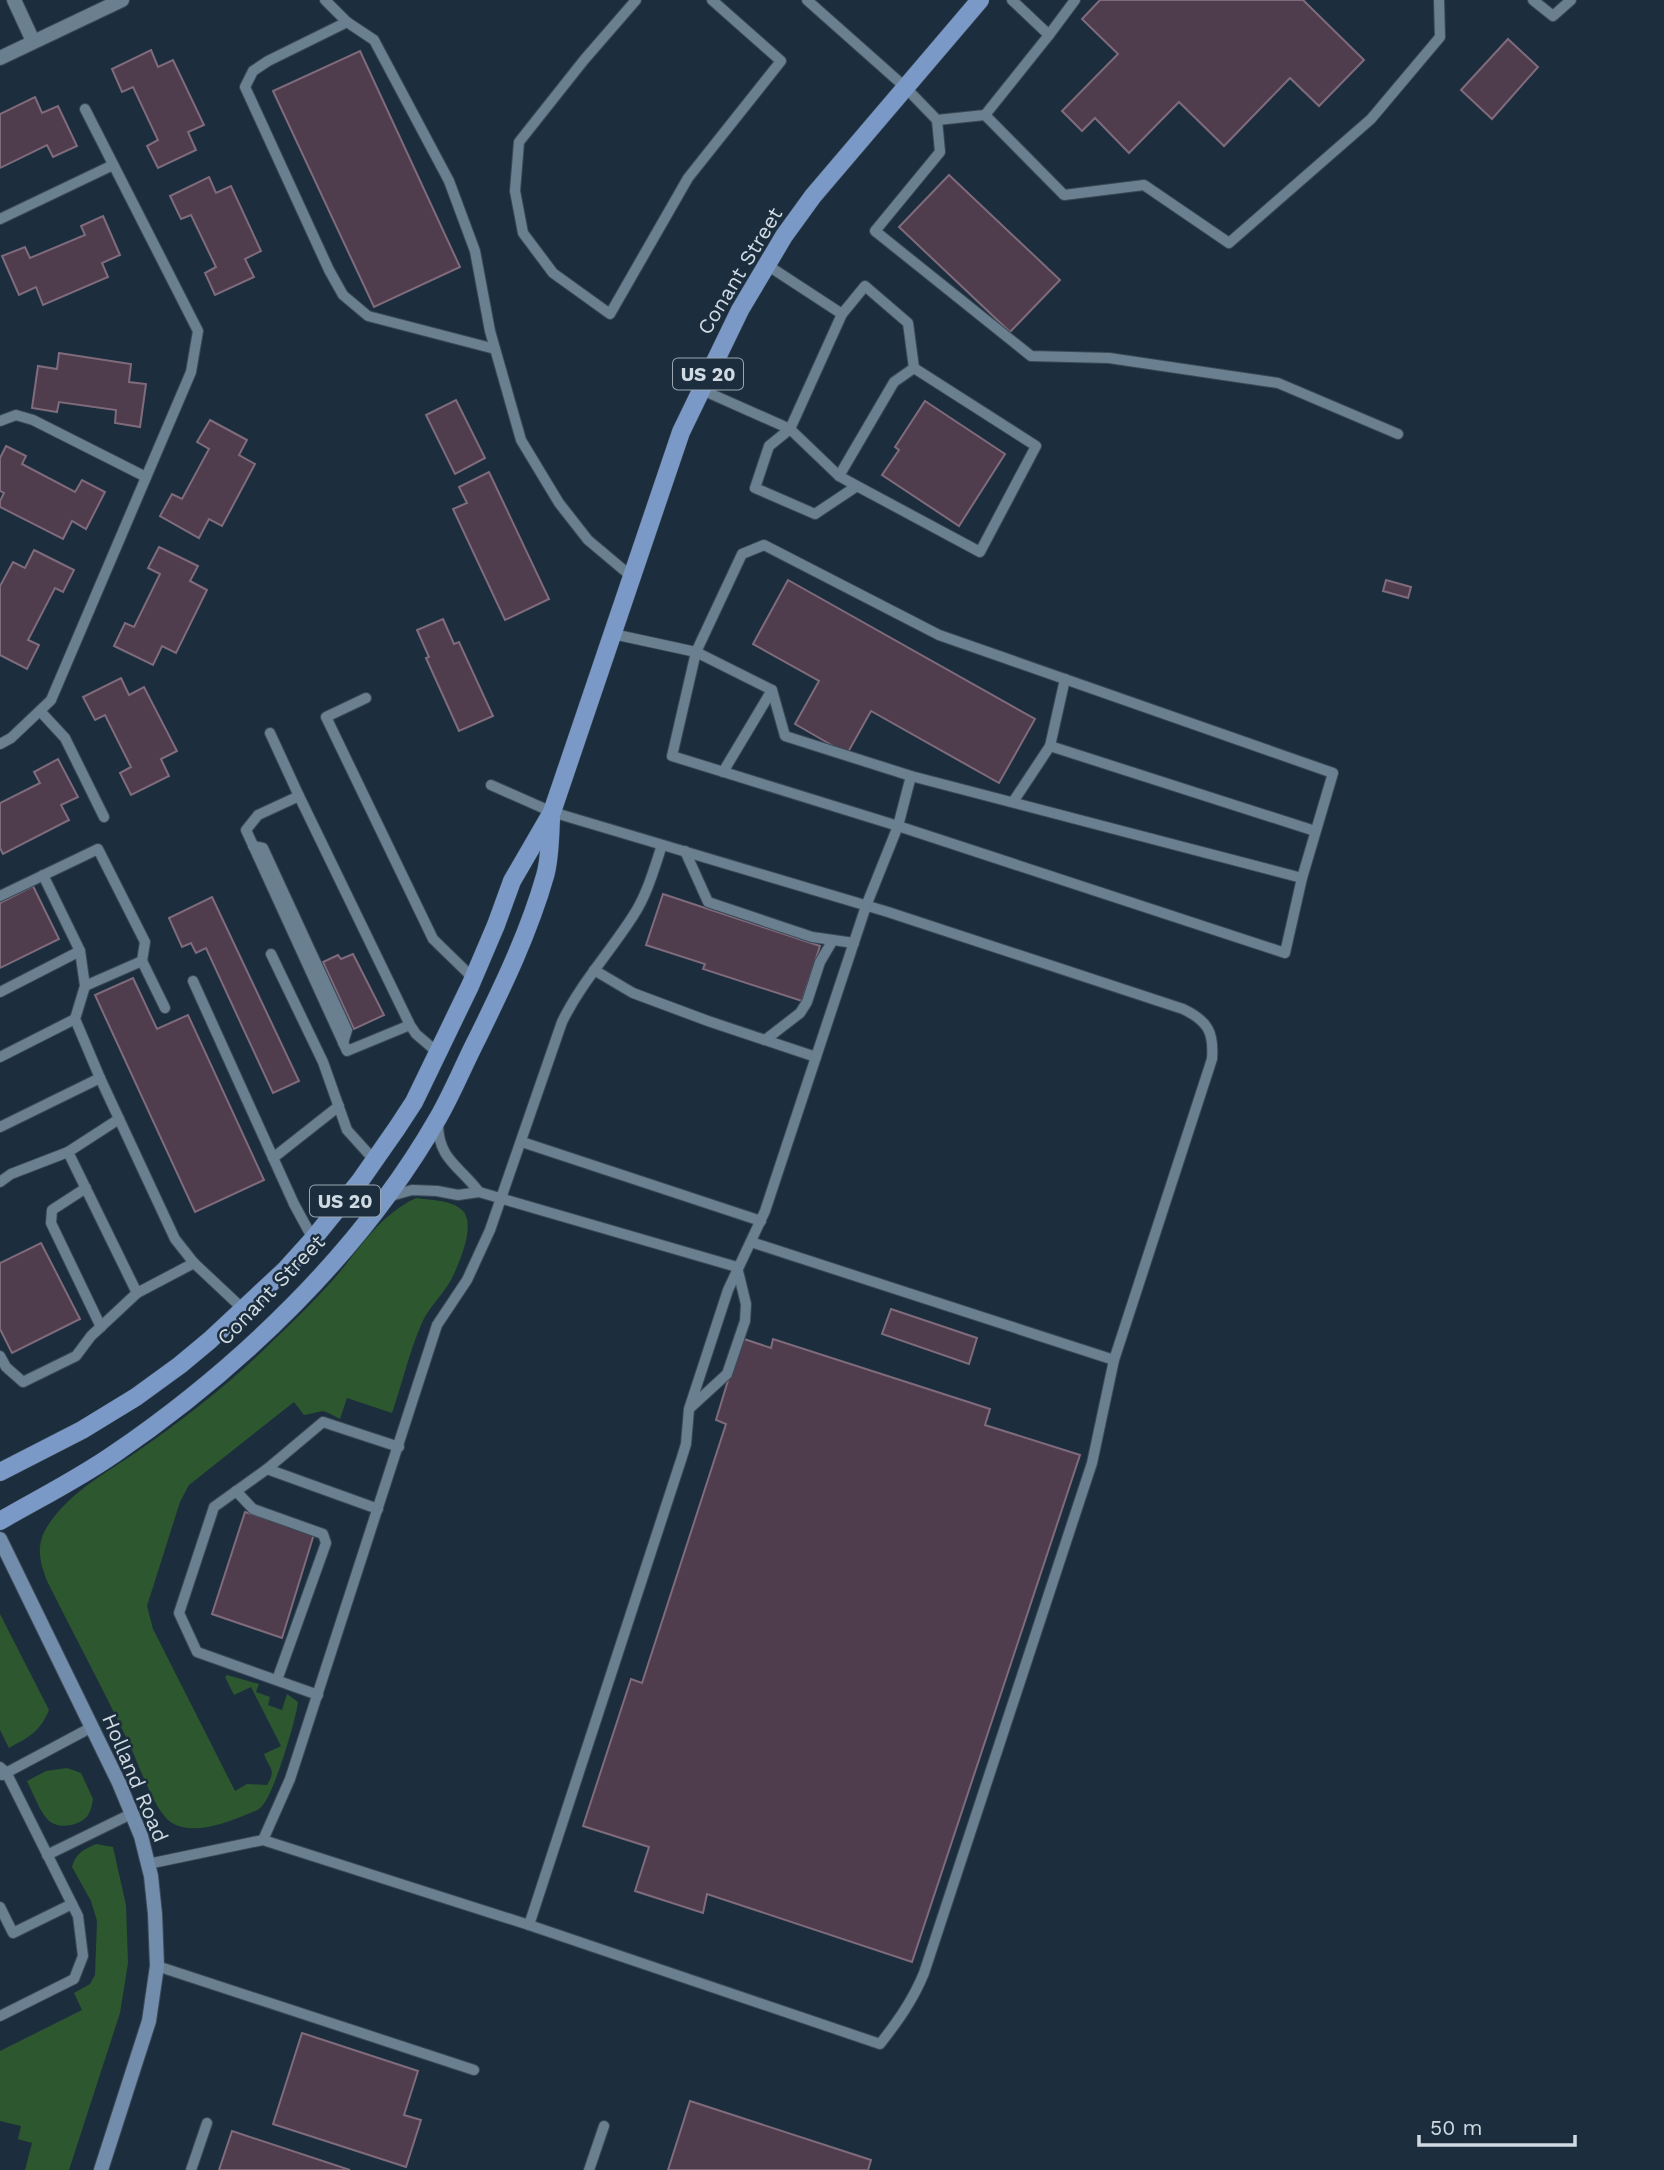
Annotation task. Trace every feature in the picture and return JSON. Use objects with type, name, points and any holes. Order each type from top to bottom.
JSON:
[{"type":"main road","name":"Conant Street","points":[[0,1472],[70,1436],[136,1397],[180,1364],[285,1270],[336,1212],[375,1161],[414,1102],[473,978],[512,880],[552,812],[681,432],[740,310],[784,236],[813,196],[980,0]]},
{"type":"main road","name":"Conant Street","points":[[0,1521],[114,1454],[175,1410],[223,1370],[320,1276],[383,1199],[438,1119],[508,975],[546,874],[552,812]]},
{"type":"street","points":[[14,0],[33,41]]},
{"type":"street","points":[[0,58],[122,0]]},
{"type":"street","name":"Holland Road","points":[[0,1539],[92,1727],[141,1836],[148,1864],[155,1914],[157,1966],[149,2021],[101,2170]]},
{"type":"lane","points":[[325,0],[346,22],[374,40],[450,181],[475,251],[490,331],[521,440],[559,503],[588,540],[632,578]]},
{"type":"lane","points":[[636,0],[519,142],[515,191],[523,233],[554,273],[610,314],[688,178],[781,61],[712,0]]},
{"type":"lane","points":[[807,0],[937,120],[940,152],[875,231],[1031,356],[1109,358],[1278,383],[1398,435]]},
{"type":"lane","points":[[1012,0],[1049,35]]},
{"type":"lane","points":[[937,120],[985,115],[1075,0]]},
{"type":"lane","points":[[985,115],[1064,195],[1144,185],[1229,243],[1371,119],[1440,37],[1439,0]]},
{"type":"lane","points":[[1533,0],[1553,16],[1571,0]]},
{"type":"lane","points":[[346,22],[253,71],[246,87],[251,99],[343,295],[368,316],[495,349]]},
{"type":"lane","points":[[0,744],[12,738],[51,700],[191,372],[198,331],[85,109]]},
{"type":"lane","points":[[0,219],[113,164]]},
{"type":"lane","points":[[767,264],[842,314]]},
{"type":"lane","points":[[701,389],[790,429],[839,476],[979,552],[1036,446],[914,368],[908,323],[865,286],[842,314],[790,429],[769,446],[755,488],[815,514],[857,486]]},
{"type":"lane","points":[[839,476],[894,382],[914,368]]},
{"type":"lane","points":[[0,421],[16,415],[33,420],[146,477]]},
{"type":"lane","points":[[764,545],[939,635],[1065,679],[1333,773],[1302,878],[1285,953],[898,825],[672,756],[696,652],[742,554],[764,545]]},
{"type":"lane","points":[[613,634],[696,652],[772,690],[785,736],[911,776],[1302,878]]},
{"type":"lane","points":[[1013,802],[1050,746],[1065,679]]},
{"type":"lane","points":[[723,772],[772,690]]},
{"type":"lane","points":[[366,698],[326,717],[432,939],[473,978]]},
{"type":"lane","points":[[40,711],[65,738],[104,817]]},
{"type":"lane","points":[[270,733],[410,1025],[416,1034],[437,1052]]},
{"type":"lane","points":[[1050,746],[1315,831]]},
{"type":"lane","points":[[529,1925],[682,1457],[689,1409],[728,1290],[761,1221],[866,906],[898,825],[911,776]]},
{"type":"lane","points":[[148,1864],[263,1840],[529,1925],[880,2043],[904,2012],[924,1973],[1092,1463],[1114,1360],[1212,1059],[1213,1042],[1207,1026],[1198,1016],[1183,1009],[866,906],[552,812],[491,785]]},
{"type":"lane","points":[[299,796],[258,816],[246,830],[343,1043],[347,1051],[410,1025]]},
{"type":"lane","points":[[263,1840],[290,1779],[438,1325],[467,1280],[502,1199],[562,1022],[574,998],[634,915],[646,893],[662,845]]},
{"type":"lane","points":[[0,896],[98,849],[145,942],[142,961],[165,1008]]},
{"type":"lane","points":[[685,851],[708,902],[812,937],[855,943]]},
{"type":"lane","points":[[43,876],[80,951],[85,986],[75,1020],[119,1119],[175,1240],[194,1263],[243,1309]]},
{"type":"lane","points":[[765,1040],[800,1013],[807,1002],[820,962],[833,940]]},
{"type":"lane","points":[[0,992],[80,951]]},
{"type":"lane","points":[[271,954],[323,1062],[347,1130],[375,1161]]},
{"type":"lane","points":[[85,986],[142,961]]},
{"type":"lane","points":[[594,970],[633,993],[816,1057]]},
{"type":"lane","points":[[193,981],[294,1204],[313,1239]]},
{"type":"lane","points":[[0,1057],[75,1020]]},
{"type":"lane","points":[[0,1127],[100,1077]]},
{"type":"lane","points":[[273,1158],[339,1106]]},
{"type":"lane","points":[[0,1182],[10,1174],[68,1152],[119,1119]]},
{"type":"lane","points":[[438,1119],[438,1136],[449,1162],[467,1175],[479,1192]]},
{"type":"lane","points":[[522,1142],[761,1221]]},
{"type":"lane","points":[[68,1152],[137,1293]]},
{"type":"lane","points":[[86,1188],[52,1210],[51,1223],[101,1327]]},
{"type":"lane","points":[[383,1199],[412,1190],[458,1195],[479,1192],[737,1267]]},
{"type":"lane","points":[[751,1242],[1114,1360]]},
{"type":"lane","points":[[0,1356],[6,1367],[23,1382],[76,1356],[101,1327],[137,1293],[194,1263]]},
{"type":"lane","points":[[689,1409],[727,1374],[741,1332],[746,1304],[737,1267]]},
{"type":"lane","points":[[318,1695],[197,1652],[179,1613],[214,1507],[267,1469],[323,1422],[399,1447]]},
{"type":"lane","points":[[267,1469],[378,1509]]},
{"type":"lane","points":[[236,1492],[253,1509],[323,1534],[326,1543],[277,1680]]},
{"type":"lane","points":[[0,2016],[74,1979],[83,1956],[78,1916],[2,1772],[92,1727]]},
{"type":"lane","points":[[47,1855],[131,1814]]},
{"type":"lane","points":[[0,1907],[13,1933],[72,1904]]},
{"type":"lane","points":[[157,1966],[474,2070]]},
{"type":"lane","points":[[191,2170],[206,2123]]},
{"type":"lane","points":[[589,2170],[604,2126]]},
{"type":"green space","points":[[416,1198],[458,1207],[466,1216],[467,1234],[462,1255],[451,1280],[421,1325],[392,1413],[347,1398],[340,1419],[323,1411],[304,1415],[294,1402],[189,1485],[180,1502],[147,1606],[153,1629],[235,1791],[247,1784],[267,1785],[272,1772],[264,1754],[281,1746],[251,1687],[234,1695],[225,1677],[227,1675],[259,1684],[256,1692],[270,1697],[268,1705],[282,1710],[287,1694],[298,1702],[278,1773],[262,1806],[254,1812],[217,1825],[189,1828],[172,1823],[152,1797],[131,1748],[48,1583],[40,1555],[43,1534],[56,1514],[79,1492],[179,1421],[246,1366],[319,1295],[380,1224]]},
{"type":"green space","points":[[0,1614],[49,1710],[42,1724],[33,1733],[9,1748],[0,1730]]},
{"type":"green space","points":[[67,1768],[81,1773],[93,1799],[85,1819],[63,1826],[48,1820],[27,1781],[46,1771]]},
{"type":"green space","points":[[96,1844],[113,1847],[126,1905],[128,1963],[120,2013],[69,2170],[25,2170],[32,2143],[18,2139],[21,2126],[0,2121],[0,2051],[82,2010],[74,1993],[90,1984],[95,1975],[97,1921],[91,1901],[72,1867],[81,1853]]},
{"type":"building","points":[[1100,0],[1303,0],[1364,60],[1319,106],[1290,78],[1224,146],[1179,102],[1129,153],[1095,118],[1082,131],[1062,111],[1118,54],[1082,19]]},
{"type":"building","points":[[1508,39],[1538,67],[1492,119],[1461,90]]},
{"type":"building","points":[[151,50],[158,67],[173,60],[204,125],[188,132],[196,150],[158,168],[147,146],[158,140],[133,87],[122,92],[112,69]]},
{"type":"building","points":[[360,51],[460,267],[374,307],[273,91]]},
{"type":"building","points":[[35,97],[42,113],[58,106],[77,146],[53,157],[47,145],[0,168],[0,114]]},
{"type":"building","points":[[949,175],[1060,280],[1010,332],[899,227]]},
{"type":"building","points":[[209,177],[216,193],[231,186],[261,251],[245,259],[254,277],[215,295],[205,273],[216,267],[191,215],[181,219],[170,196]]},
{"type":"building","points":[[103,216],[120,255],[102,263],[108,277],[43,305],[36,287],[19,295],[2,256],[25,247],[30,258],[85,235],[81,226]]},
{"type":"building","points":[[59,353],[131,364],[129,382],[146,384],[140,427],[115,423],[116,410],[59,402],[57,412],[32,408],[38,366],[57,369]]},
{"type":"building","points":[[456,400],[485,458],[455,474],[426,415]]},
{"type":"building","points":[[925,401],[1005,454],[959,526],[882,475],[899,450],[895,447]]},
{"type":"building","points":[[210,420],[247,440],[239,455],[255,464],[222,526],[209,519],[199,538],[160,516],[172,494],[182,499],[209,449],[197,442]]},
{"type":"building","points":[[6,446],[26,456],[22,464],[75,492],[82,480],[105,492],[86,529],[72,521],[63,539],[0,507],[4,493],[0,491],[0,458]]},
{"type":"building","points":[[489,472],[549,599],[505,620],[453,509],[467,503],[459,487]]},
{"type":"building","points":[[159,547],[198,566],[190,581],[207,590],[176,653],[162,646],[153,665],[114,646],[125,623],[134,627],[160,574],[148,568]]},
{"type":"building","points":[[34,550],[74,570],[63,592],[55,588],[28,640],[39,645],[27,669],[0,655],[0,586],[13,562],[25,568]]},
{"type":"building","points":[[788,580],[1035,719],[999,783],[871,711],[847,754],[795,724],[819,681],[753,644]]},
{"type":"building","points":[[1386,580],[1411,587],[1408,598],[1383,591]]},
{"type":"building","points":[[443,619],[454,644],[459,642],[493,716],[459,731],[426,658],[429,657],[417,630]]},
{"type":"building","points":[[121,678],[129,695],[144,687],[177,751],[161,759],[169,776],[131,795],[120,773],[131,767],[105,715],[95,720],[83,697]]},
{"type":"building","points":[[58,759],[78,797],[61,805],[69,820],[3,854],[0,848],[0,803],[40,783],[34,772]]},
{"type":"building","points":[[33,886],[59,939],[0,968],[0,903]]},
{"type":"building","points":[[663,894],[820,946],[802,1001],[703,969],[705,964],[646,945]]},
{"type":"building","points":[[212,897],[299,1081],[273,1093],[206,948],[196,953],[191,943],[182,947],[169,918]]},
{"type":"building","points":[[353,954],[384,1015],[354,1029],[323,962],[338,955],[341,959]]},
{"type":"building","points":[[133,978],[157,1029],[188,1015],[264,1180],[195,1212],[95,995]]},
{"type":"building","points":[[41,1243],[80,1319],[12,1353],[0,1329],[0,1263]]},
{"type":"building","points":[[891,1309],[977,1338],[969,1364],[882,1334]]},
{"type":"building","points":[[741,1338],[771,1348],[773,1339],[990,1409],[985,1425],[1080,1455],[912,1962],[707,1894],[703,1913],[635,1891],[649,1847],[583,1826],[631,1679],[642,1683],[726,1424],[716,1420]]},
{"type":"building","points":[[245,1512],[314,1534],[282,1638],[212,1614]]},
{"type":"building","points":[[302,2033],[418,2071],[404,2115],[421,2120],[406,2167],[273,2124]]},
{"type":"building","points":[[690,2101],[871,2160],[868,2170],[668,2170]]},
{"type":"building","points":[[232,2131],[350,2170],[219,2170]]}]
